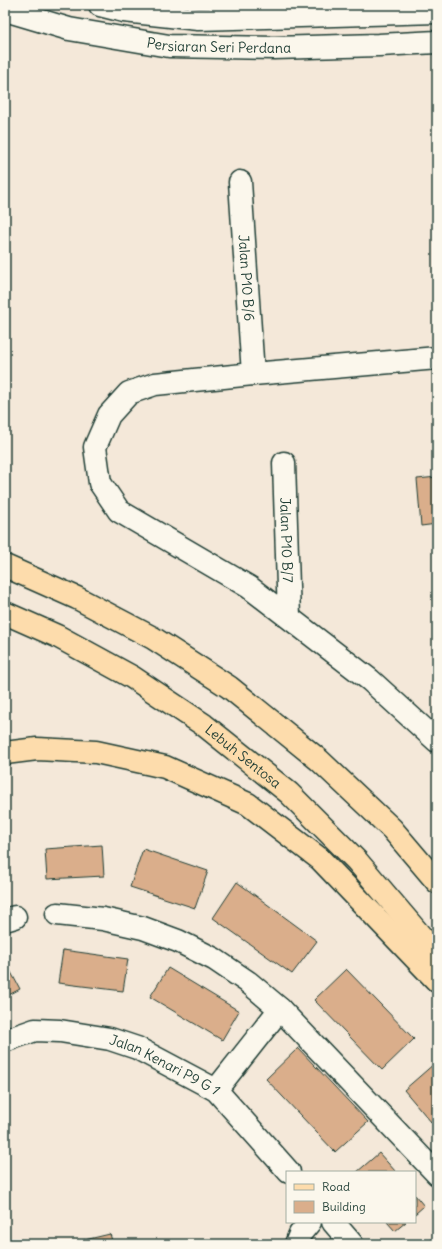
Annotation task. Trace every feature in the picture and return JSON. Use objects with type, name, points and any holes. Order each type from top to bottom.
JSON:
[{"type":"main road","points":[[5,566],[76,598],[153,638],[229,687],[319,760],[392,829],[437,882]]},
{"type":"main road","name":"Lebuh Sentosa","points":[[5,613],[57,636],[132,677],[204,725],[289,793],[357,861],[437,955]]},
{"type":"main road","points":[[5,752],[37,749],[96,752],[134,760],[165,767],[248,804],[320,859],[437,981]]},
{"type":"street","name":"Persiaran Seri Perdana","points":[[100,5],[125,8],[200,12],[437,12]]},
{"type":"street","points":[[115,37],[125,8]]},
{"type":"street","name":"Persiaran Seri Perdana","points":[[5,10],[69,29],[169,46],[274,48],[437,42]]},
{"type":"street","points":[[187,46],[200,12]]},
{"type":"street","name":"Jalan P10 B/6","points":[[240,182],[252,374]]},
{"type":"street","points":[[437,358],[155,384],[129,393],[108,415],[95,447],[100,483],[119,511],[249,587],[370,680],[437,741]]},
{"type":"street","name":"Jalan P10 B/7","points":[[284,463],[289,617]]},
{"type":"street","points":[[56,914],[103,918],[143,928],[178,941],[214,959],[248,982],[280,1009],[437,1174]]},
{"type":"street","points":[[216,1090],[280,1009]]},
{"type":"street","name":"Jalan Kenari P9 G 1","points":[[5,1042],[35,1030],[60,1030],[110,1039],[137,1048],[216,1090],[288,1171]]},
{"type":"street","points":[[296,1244],[300,1234],[309,1223]]},
{"type":"street","points":[[334,1223],[352,1244]]},
{"type":"building","points":[[437,477],[437,524],[421,526],[417,479]]},
{"type":"building","points":[[102,845],[104,876],[47,879],[45,849]]},
{"type":"building","points":[[143,849],[208,871],[195,908],[130,887]]},
{"type":"building","points":[[237,882],[317,941],[292,974],[213,918]]},
{"type":"building","points":[[63,950],[128,959],[123,991],[58,983]]},
{"type":"building","points":[[5,961],[20,989],[5,997]]},
{"type":"building","points":[[168,968],[239,1011],[222,1040],[150,997]]},
{"type":"building","points":[[346,969],[414,1039],[382,1070],[314,1000]]},
{"type":"building","points":[[298,1048],[368,1122],[335,1152],[266,1079]]},
{"type":"building","points":[[435,1063],[437,1066],[437,1129],[404,1090]]},
{"type":"building","points":[[379,1153],[395,1171],[358,1171]]},
{"type":"building","points":[[416,1196],[424,1206],[416,1213]]},
{"type":"building","points":[[388,1223],[405,1223],[395,1231]]},
{"type":"building","points":[[110,1234],[113,1244],[72,1244],[72,1243]]}]
